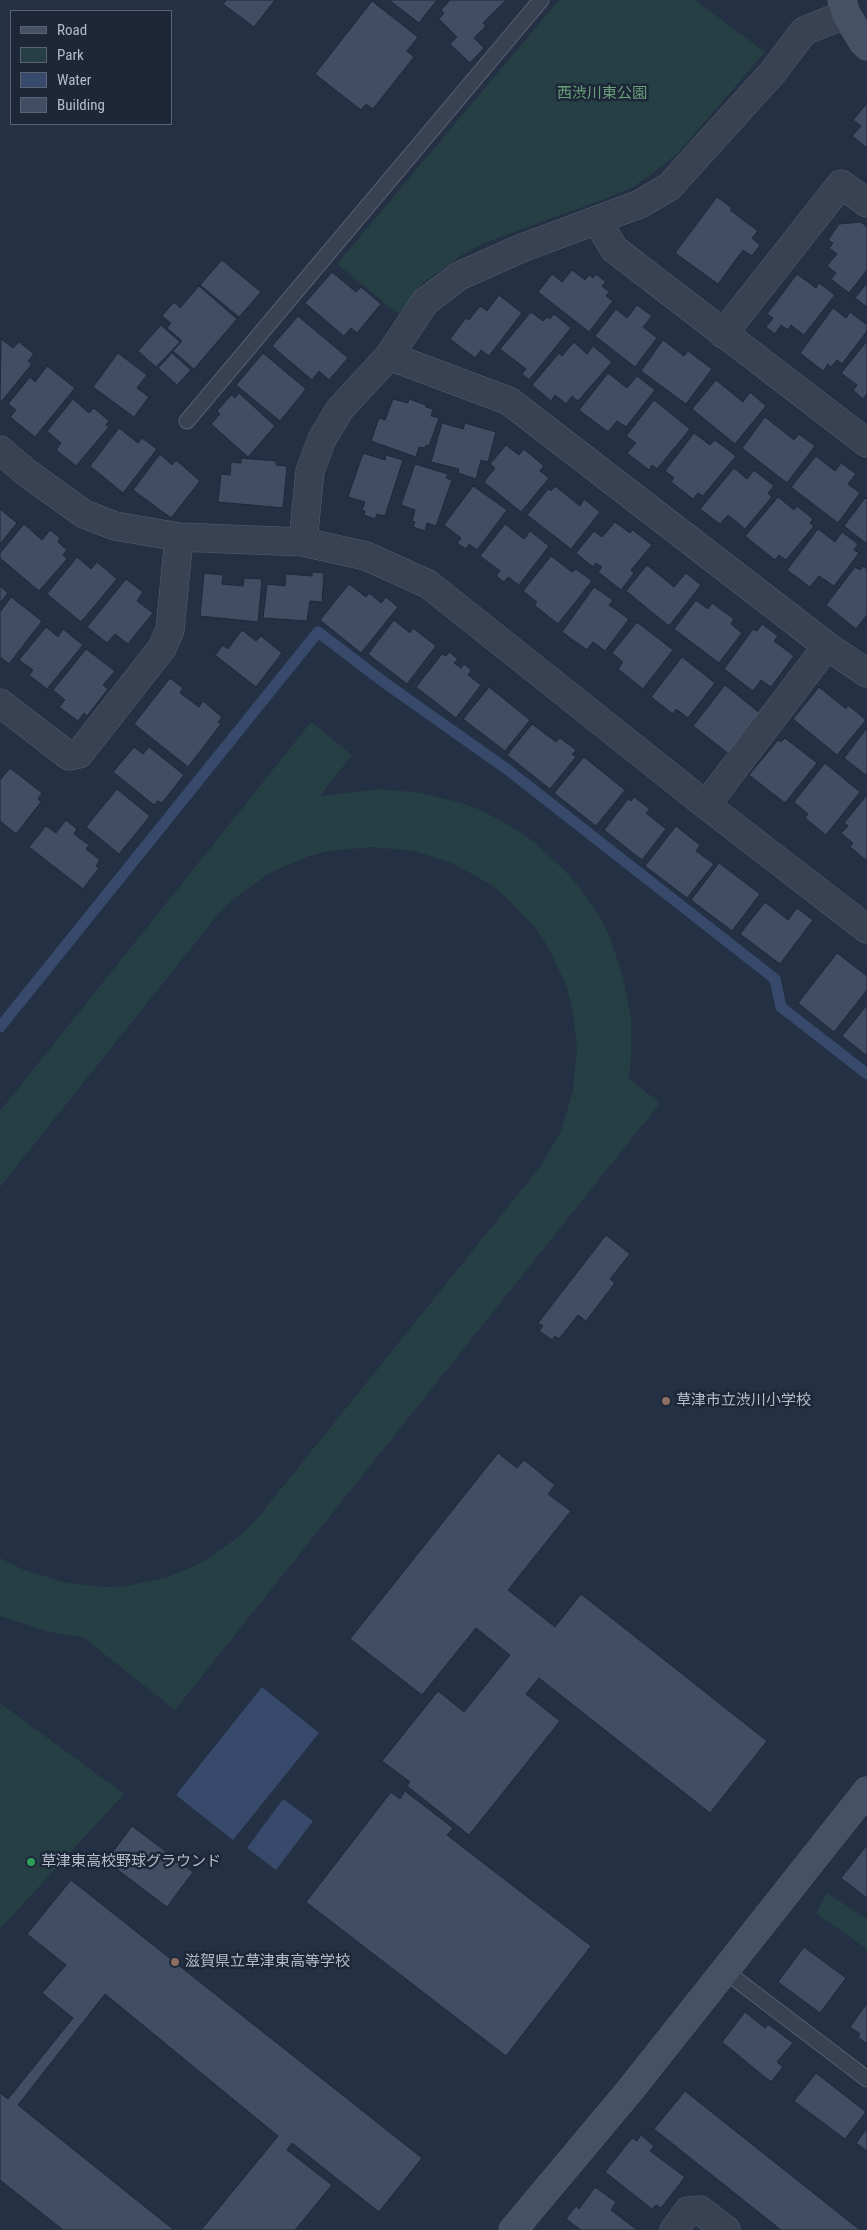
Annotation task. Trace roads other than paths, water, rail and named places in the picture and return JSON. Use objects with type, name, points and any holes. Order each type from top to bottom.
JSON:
[{"type":"street","points":[[303,542],[310,471],[322,439],[340,409],[389,356],[425,302],[459,276],[522,248],[640,204],[669,187],[773,72],[804,30],[844,7],[867,46]]},
{"type":"street","points":[[723,334],[841,184],[867,203]]},
{"type":"street","points":[[597,220],[614,249],[867,443]]},
{"type":"street","points":[[389,356],[509,401],[827,646],[867,673]]},
{"type":"street","points":[[0,450],[27,473],[84,514],[115,526],[179,537],[303,542],[366,556],[428,584],[706,805],[867,929]]},
{"type":"street","points":[[0,703],[69,756],[79,754],[162,648],[170,630],[179,537]]},
{"type":"street","points":[[706,805],[827,646]]},
{"type":"street","points":[[513,2230],[632,2089],[866,1796]]},
{"type":"street","points":[[674,2230],[688,2211],[700,2210],[726,2230]]},
{"type":"lane","points":[[187,420],[541,0]]},
{"type":"lane","points":[[725,1971],[867,2079]]},
{"type":"water","points":[[262,1687],[319,1733],[233,1840],[176,1795]]},
{"type":"water","points":[[283,1799],[313,1821],[276,1870],[247,1848]]},
{"type":"waterway","points":[[0,1027],[318,632],[385,683],[508,770],[775,979],[781,1007],[867,1074]]},
{"type":"place","name":"草津市立渋川小学校","points":[[666,1401]]},
{"type":"place","name":"草津東高校野球グラウンド","points":[[31,1862]]},
{"type":"place","name":"滋賀県立草津東高等学校","points":[[175,1962]]},
{"type":"park label","name":"西渋川東公園","points":[[602,94]]}]
